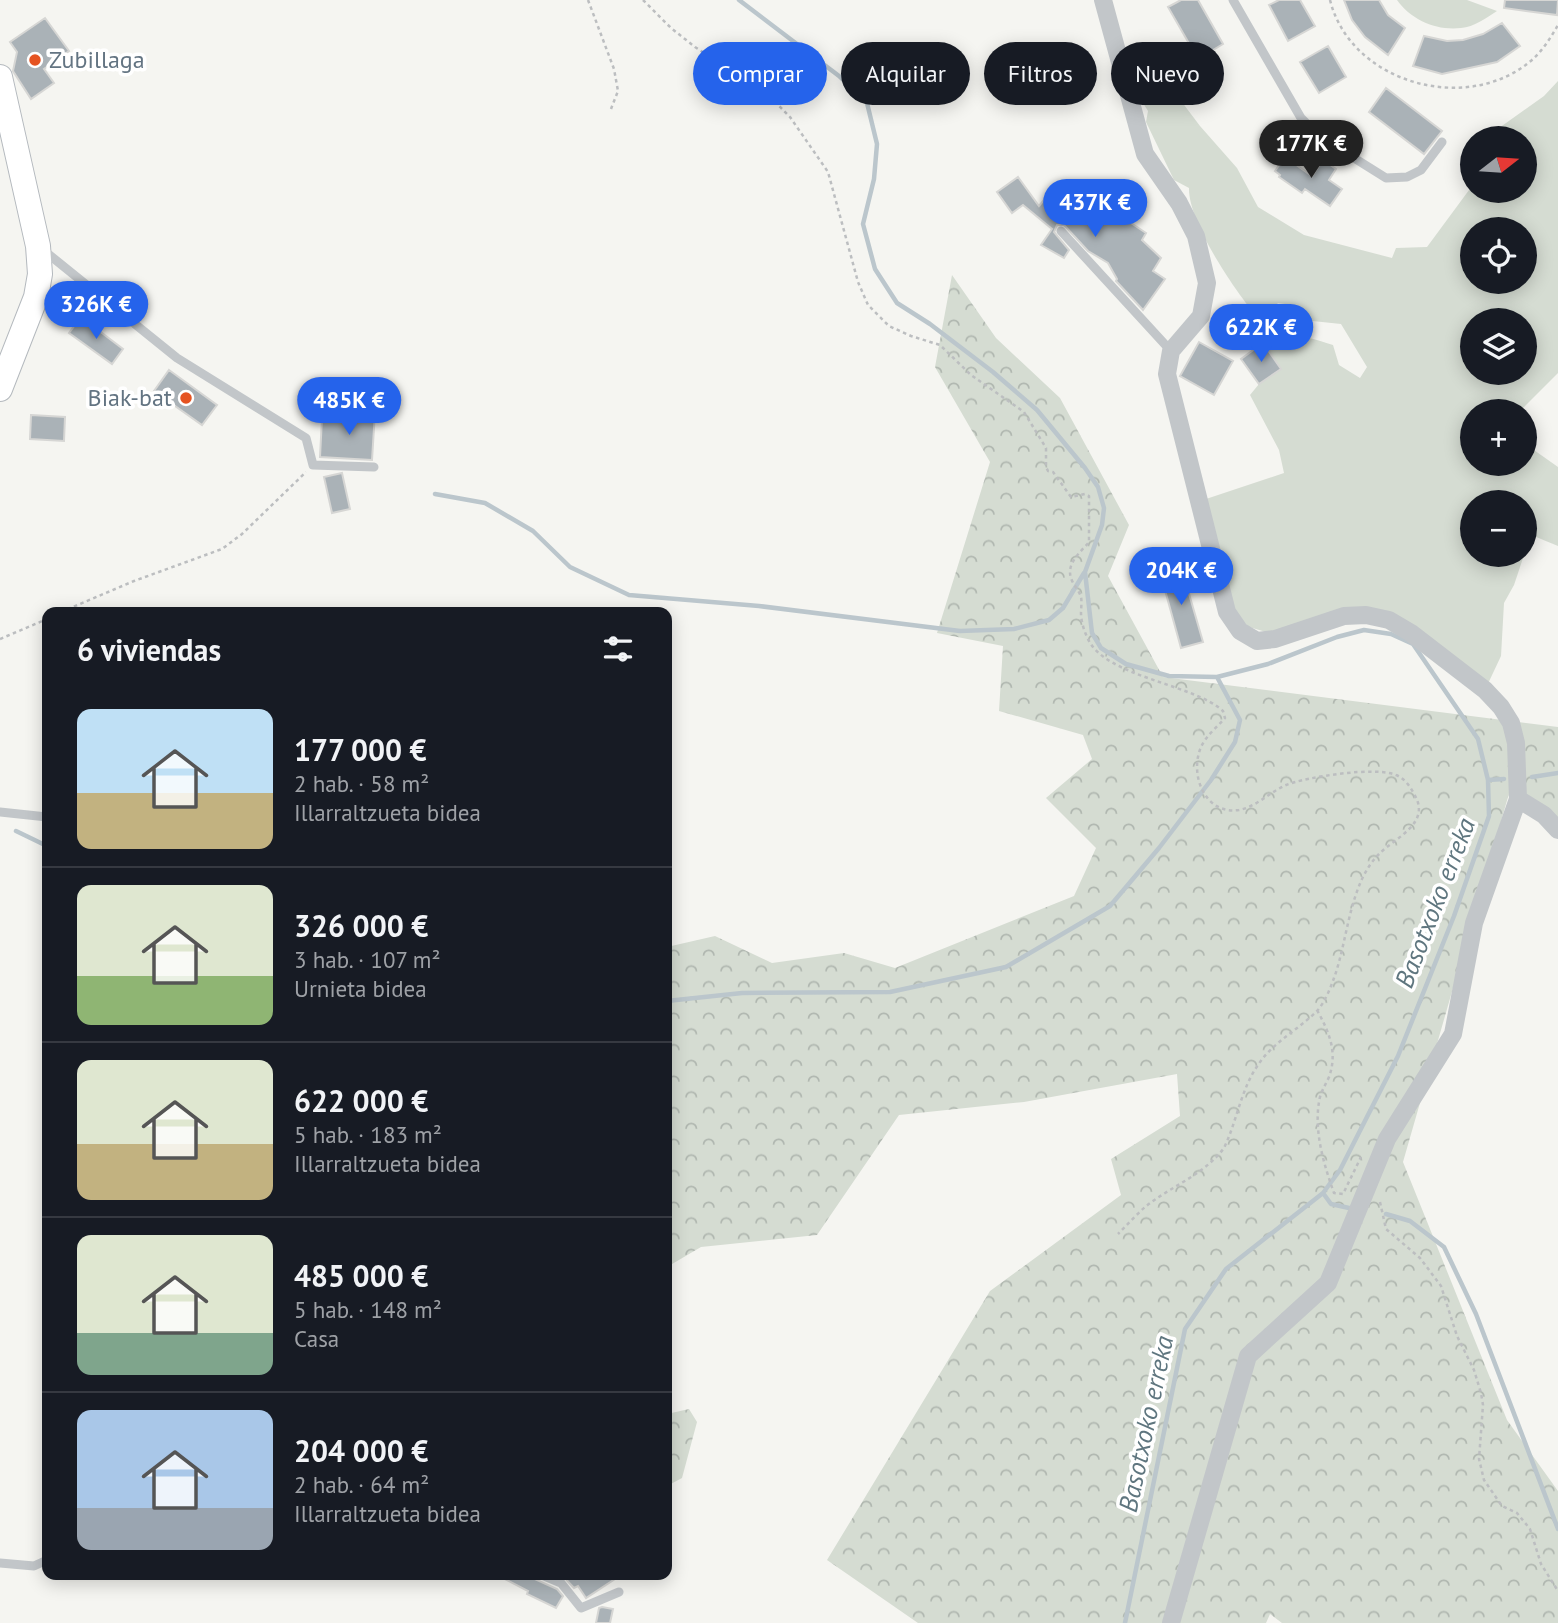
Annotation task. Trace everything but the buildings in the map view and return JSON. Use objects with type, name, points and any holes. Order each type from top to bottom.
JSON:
[{"type":"street","points":[[1102,0],[1145,154],[1179,203],[1196,236],[1207,283],[1201,316],[1171,351],[1167,374],[1227,612],[1240,631],[1257,641],[1275,639],[1344,616],[1366,615],[1389,620],[1411,633],[1485,690],[1511,723],[1516,743],[1518,799],[1474,923],[1453,1034],[1387,1139],[1328,1283],[1248,1356],[1171,1623]]},
{"type":"street","points":[[0,77],[38,246],[40,274],[36,297],[2,380]]},
{"type":"street","points":[[1518,799],[1544,815],[1558,830]]},
{"type":"lane","points":[[1233,0],[1301,118],[1319,136],[1387,178],[1407,177],[1421,170],[1442,142]]},
{"type":"lane","points":[[1061,231],[1171,351]]},
{"type":"lane","points":[[38,246],[177,358],[306,438],[313,465],[374,467]]},
{"type":"lane","points":[[0,812],[42,816]]},
{"type":"lane","points":[[0,1563],[34,1566],[42,1562]]},
{"type":"lane","points":[[554,1580],[561,1583],[581,1608],[619,1592]]},
{"type":"path","points":[[588,0],[614,69],[618,91],[611,109]]},
{"type":"path","points":[[643,0],[671,29],[695,47],[710,57],[748,74],[790,117],[824,162],[858,282],[874,313],[889,326],[945,349],[971,375],[1024,412],[1046,448],[1048,471],[1053,472],[1071,497],[1085,494],[1089,496],[1089,542],[1074,559],[1069,570],[1070,578],[1082,599],[1081,615],[1088,639],[1102,655],[1126,669],[1206,701],[1223,711],[1224,719],[1205,740],[1198,758],[1200,786],[1209,802],[1218,808],[1241,810],[1285,786],[1304,780],[1374,771],[1396,775],[1412,789],[1418,800],[1419,817],[1414,825],[1378,855],[1370,866],[1348,922],[1335,975],[1317,1010],[1275,1045],[1257,1066],[1229,1138],[1215,1159],[1145,1207],[1118,1234]]},
{"type":"path","points":[[1330,0],[1342,27],[1371,62],[1410,82],[1434,88],[1475,87],[1506,76],[1532,60],[1558,25]]},
{"type":"path","points":[[73,607],[222,549],[242,534],[313,465]]},
{"type":"path","points":[[0,639],[42,621]]},
{"type":"path","points":[[1317,1010],[1330,1034],[1332,1058],[1332,1066],[1318,1104],[1318,1129],[1334,1193],[1343,1194]]},
{"type":"path","points":[[1382,1195],[1380,1206],[1386,1229],[1420,1258],[1441,1286],[1457,1336],[1474,1370],[1483,1405],[1479,1459],[1484,1480],[1502,1506],[1517,1513],[1530,1529],[1541,1564],[1558,1591]]},
{"type":"green space","points":[[1397,0],[1467,0],[1497,11],[1471,26],[1443,28],[1425,23]]},
{"type":"green space","points":[[1558,81],[1558,373],[1532,399],[1460,399],[1460,476],[1537,476],[1537,452],[1558,467],[1558,546],[1537,537],[1537,490],[1460,490],[1460,567],[1520,567],[1504,603],[1501,656],[1485,690],[1389,620],[1266,632],[1249,627],[1237,617],[1206,499],[1284,473],[1279,450],[1250,395],[1259,384],[1280,369],[1263,343],[1298,336],[1314,339],[1333,345],[1339,365],[1360,378],[1367,367],[1341,324],[1303,320],[1298,306],[1278,303],[1268,314],[1254,313],[1213,254],[1196,218],[1189,188],[1174,180],[1146,122],[1148,111],[1144,105],[1184,105],[1237,168],[1258,207],[1304,235],[1392,258],[1396,248],[1427,247],[1460,202],[1537,203],[1537,126],[1502,126],[1544,96]]},
{"type":"green space","points":[[952,275],[996,338],[1060,398],[1129,525],[1108,576],[1163,677],[1558,727],[1558,819],[1510,790],[1403,1162],[1507,1420],[1558,1491],[1558,1623],[1282,1623],[1270,1614],[1266,1623],[918,1623],[827,1560],[990,1291],[1121,1195],[1111,1159],[1180,1116],[1177,1074],[1024,1102],[899,1115],[817,1235],[701,1247],[672,1264],[672,946],[715,936],[772,963],[844,953],[895,968],[1074,896],[1096,848],[1046,798],[1092,759],[1083,735],[999,711],[1003,646],[937,633],[990,462],[935,367]]},
{"type":"green space","points":[[689,1409],[697,1422],[682,1478],[672,1483],[672,1413]]},
{"type":"waterway","name":"Basotxoko erreka","points":[[739,0],[839,76],[867,103],[877,144],[874,179],[863,224],[875,269],[897,303],[930,324],[993,372],[1037,410],[1098,487],[1104,508],[1102,525],[1085,572],[1092,633],[1101,648],[1126,664],[1169,676],[1217,677],[1268,664],[1337,637],[1364,630],[1391,634],[1413,644],[1478,739],[1488,780],[1489,816],[1454,916],[1398,1056],[1340,1170],[1323,1193],[1226,1269],[1185,1329],[1125,1623]]},
{"type":"waterway","points":[[435,494],[485,503],[533,531],[570,567],[629,595],[759,606],[960,631],[1014,629],[1049,620],[1063,608],[1084,573]]},
{"type":"waterway","points":[[672,1000],[742,993],[890,992],[1006,967],[1110,906],[1211,780],[1235,742],[1240,720],[1217,677]]},
{"type":"waterway","points":[[1532,777],[1558,773]]},
{"type":"waterway","points":[[1488,780],[1504,779]]},
{"type":"waterway","points":[[16,831],[42,844]]},
{"type":"waterway","points":[[1323,1193],[1331,1204],[1349,1208]]},
{"type":"waterway","points":[[1386,1214],[1410,1221],[1444,1247],[1476,1314],[1558,1529]]},
{"type":"place","name":"Zubillaga","points":[[35,60]]},
{"type":"place","name":"Biak-bat","points":[[186,398]]}]
